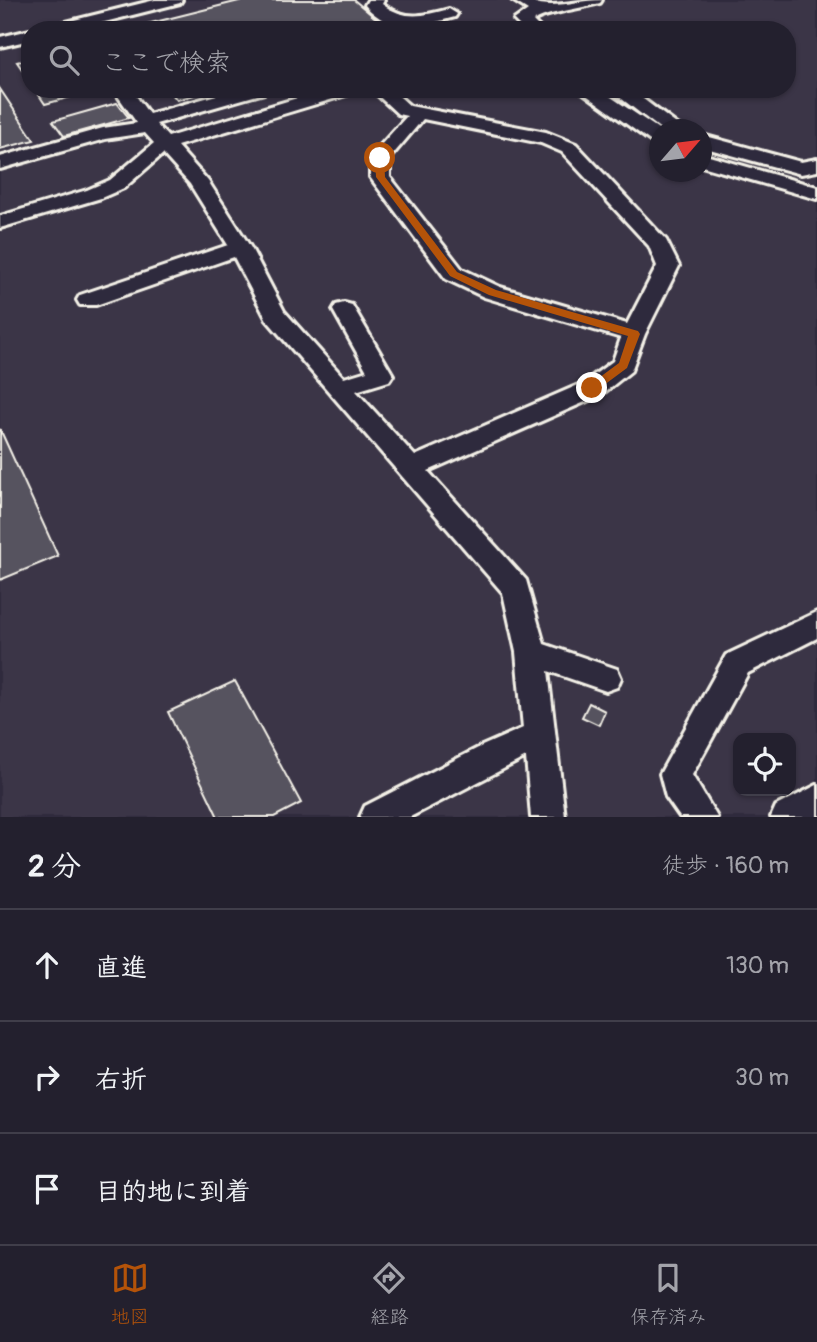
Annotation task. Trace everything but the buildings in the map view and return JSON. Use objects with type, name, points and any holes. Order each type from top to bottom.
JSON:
[{"type":"street","points":[[95,21],[174,0]]},
{"type":"street","points":[[376,0],[373,5],[390,19],[398,21]]},
{"type":"street","points":[[389,0],[415,21]]},
{"type":"street","points":[[520,0],[539,10]]},
{"type":"street","points":[[523,21],[539,10],[568,8],[594,0]]},
{"type":"street","points":[[436,21],[449,15]]},
{"type":"street","points":[[0,42],[21,37]]},
{"type":"street","points":[[128,98],[147,124],[198,181],[240,247],[275,314],[516,588],[531,652],[548,817]]},
{"type":"street","points":[[0,163],[147,124],[229,98]]},
{"type":"street","points":[[0,222],[94,194],[117,184],[164,144],[316,98]]},
{"type":"street","points":[[390,98],[404,110],[546,138],[569,148],[591,168],[659,244],[668,266],[634,334],[623,365],[592,388],[453,452],[410,468]]},
{"type":"street","points":[[600,98],[649,131]]},
{"type":"street","points":[[631,98],[660,119]]},
{"type":"street","points":[[419,113],[380,158],[380,177],[454,274],[492,292],[634,334]]},
{"type":"street","points":[[712,144],[801,168],[817,165]]},
{"type":"street","points":[[712,163],[817,193]]},
{"type":"street","points":[[88,300],[240,247]]},
{"type":"street","points":[[338,388],[381,375],[344,310]]},
{"type":"street","points":[[700,817],[678,786],[676,774],[737,664],[817,624]]},
{"type":"street","points":[[531,652],[606,678]]},
{"type":"street","points":[[377,817],[493,756],[538,736]]},
{"type":"street","points":[[788,817],[817,801]]},
{"type":"shaded area","points":[[0,0],[817,0],[817,817],[0,817]]},
{"type":"route","points":[[380,158],[380,177],[454,274],[492,292],[634,334],[623,365],[592,388]]}]
